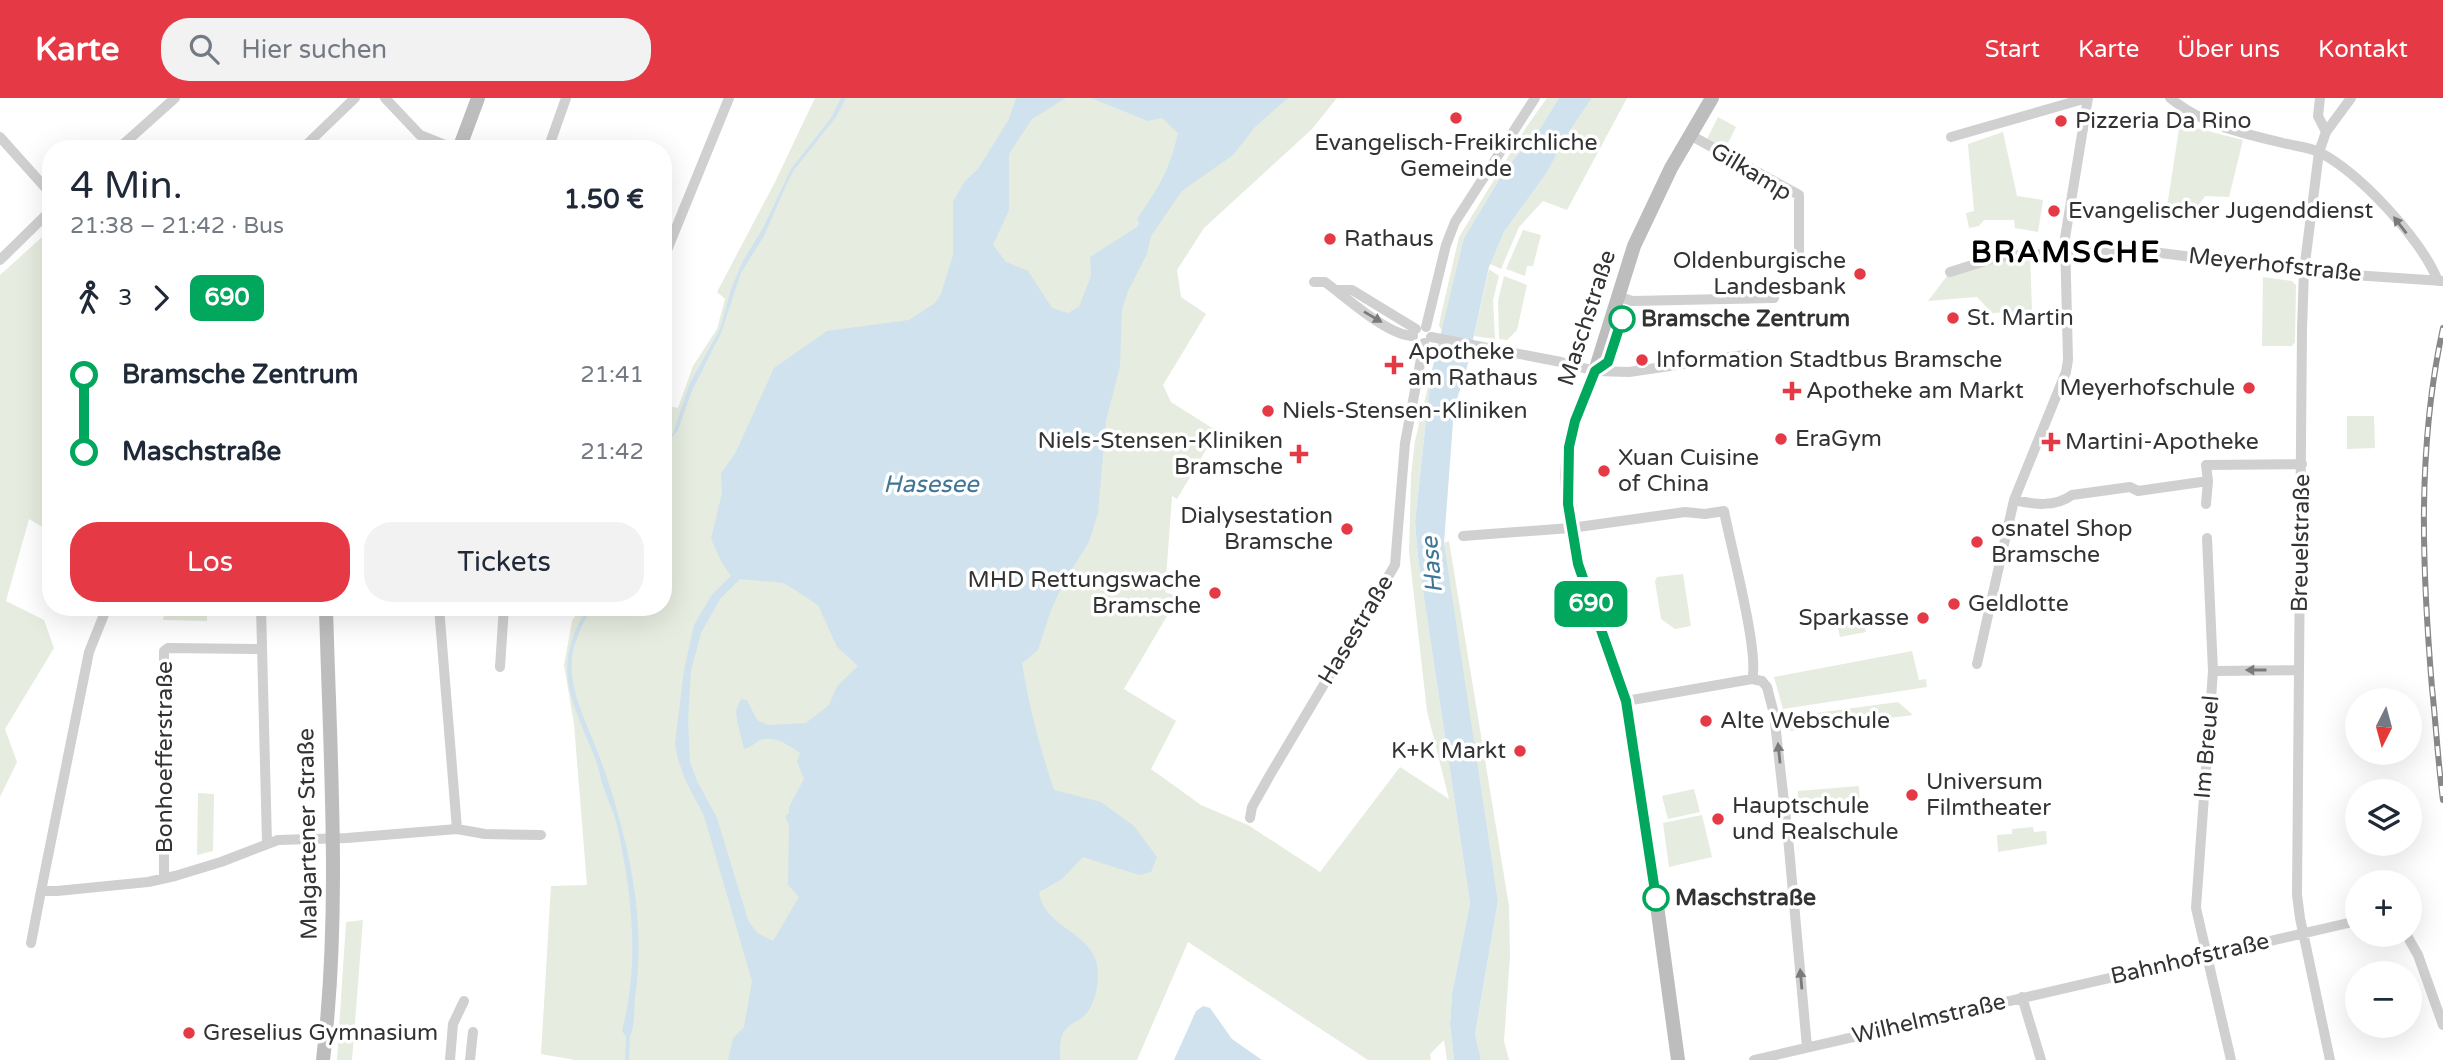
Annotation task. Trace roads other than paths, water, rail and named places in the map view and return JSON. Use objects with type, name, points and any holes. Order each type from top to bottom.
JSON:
[{"type":"main road","points":[[461,140],[478,98]]},
{"type":"main road","name":"Maschstraße","points":[[1678,1060],[1626,701],[1587,594],[1571,528],[1567,477],[1569,447],[1575,421],[1625,298],[1640,234],[1671,168],[1712,98]]},
{"type":"main road","name":"Malgartener Straße","points":[[323,1060],[334,918],[326,616]]},
{"type":"street","points":[[128,140],[175,98]]},
{"type":"street","points":[[311,140],[355,98]]},
{"type":"street","points":[[385,98],[420,135],[433,140]]},
{"type":"street","points":[[551,140],[566,98]]},
{"type":"street","points":[[672,238],[729,98]]},
{"type":"street","points":[[1535,98],[1455,222],[1416,341],[1431,340],[1482,348],[1595,371],[1629,372],[1751,354]]},
{"type":"street","points":[[1951,137],[2087,98],[2065,238],[2066,372],[2014,500],[1977,664]]},
{"type":"street","points":[[2170,98],[2189,113],[2208,122],[2319,152],[2370,189],[2432,266],[2440,281]]},
{"type":"street","points":[[2320,98],[2319,116],[2326,132]]},
{"type":"street","points":[[2326,132],[2351,98]]},
{"type":"street","name":"Breuelstraße","points":[[2326,132],[2319,152],[2304,271],[2297,895],[2330,1060]]},
{"type":"street","name":"Gilkamp","points":[[1690,135],[1799,194],[1799,258]]},
{"type":"street","points":[[0,137],[42,184]]},
{"type":"street","points":[[0,260],[42,219]]},
{"type":"street","name":"Meyerhofstraße","points":[[1950,272],[1998,257],[2066,252],[2160,252],[2304,271],[2440,281]]},
{"type":"street","points":[[1314,282],[1325,282],[1343,299],[1404,336],[1418,330],[1431,332],[1431,340]]},
{"type":"street","points":[[1625,298],[1774,298]]},
{"type":"street","name":"Hasestraße","points":[[1250,818],[1252,807],[1270,775],[1395,565],[1405,443],[1431,340]]},
{"type":"street","points":[[2206,504],[2206,465],[2302,464]]},
{"type":"street","points":[[2014,500],[2032,504],[2055,503],[2071,495],[2130,487],[2138,491],[2208,481]]},
{"type":"street","points":[[1463,536],[1571,528],[1685,512],[1705,514],[1724,511],[1755,671],[1752,679]]},
{"type":"street","name":"Im Breuel","points":[[2207,538],[2213,671],[2196,908],[2231,1060]]},
{"type":"street","points":[[31,943],[89,652],[103,616]]},
{"type":"street","points":[[261,616],[267,843]]},
{"type":"street","points":[[440,616],[457,830]]},
{"type":"street","points":[[500,667],[503,616]]},
{"type":"street","name":"Bonhoefferstraße","points":[[164,878],[164,650],[262,649]]},
{"type":"street","points":[[2213,671],[2299,670]]},
{"type":"street","points":[[1626,701],[1752,679],[1762,681],[1767,687],[1774,714],[1788,833],[1807,1047]]},
{"type":"street","points":[[41,891],[148,882],[221,862],[278,840],[457,830],[485,834],[541,835]]},
{"type":"street","name":"Bahnhofstraße","points":[[2022,998],[2345,924]]},
{"type":"street","points":[[2413,947],[2443,1025]]},
{"type":"street","points":[[2022,998],[2041,1060]]},
{"type":"street","name":"Wilhelmstraße","points":[[1754,1060],[2022,998]]},
{"type":"street","points":[[450,1060],[453,1024],[464,1001]]},
{"type":"street","points":[[470,1060],[473,1032]]},
{"type":"water","points":[[841,98],[846,98],[836,117],[794,170],[787,183],[764,236],[741,273],[721,333],[691,393],[678,430],[672,437],[690,383],[720,329],[731,289],[743,261],[763,228],[791,169],[831,118]]},
{"type":"water","name":"Hasesee","points":[[1016,98],[1066,98],[1032,119],[1009,154],[1009,210],[993,245],[1006,262],[1028,271],[1052,308],[1068,313],[1079,307],[1091,276],[1090,257],[1137,227],[1137,219],[1167,169],[1178,133],[1162,118],[1148,121],[1091,98],[1288,98],[1255,127],[1233,155],[1182,191],[1151,236],[1147,254],[1128,291],[1122,310],[1120,366],[1106,421],[1098,513],[1089,542],[1065,580],[1051,610],[1038,650],[1022,663],[1035,727],[1054,790],[1101,802],[1134,826],[1157,857],[1151,872],[1139,875],[1083,857],[1062,879],[1039,892],[1048,913],[1091,951],[1098,975],[1091,1006],[1083,1017],[1063,1033],[1060,1060],[728,1060],[733,1038],[744,1027],[752,981],[704,816],[685,779],[675,744],[684,670],[694,625],[711,596],[731,576],[711,539],[722,493],[721,473],[736,452],[774,368],[827,331],[909,320],[935,303],[941,294],[953,255],[953,202],[964,182],[978,169],[1009,119]],"holes":[[[740,579],[784,583],[818,605],[837,647],[858,666],[837,686],[829,705],[806,723],[768,725],[757,720],[747,700],[741,699],[736,710],[744,749],[760,740],[771,739],[800,753],[797,762],[804,779],[789,807],[789,813],[785,816],[789,825],[788,885],[799,897],[773,941],[757,933],[748,920],[717,818],[690,762],[688,720],[691,671],[701,633],[720,599]]]},
{"type":"water","name":"Hase","points":[[1559,98],[1592,98],[1565,138],[1548,171],[1504,232],[1489,267],[1467,367],[1454,409],[1444,543],[1498,901],[1475,1034],[1481,1060],[1454,1060],[1450,1024],[1452,994],[1470,903],[1418,558],[1415,522],[1431,374],[1464,238],[1506,168],[1538,132]]},
{"type":"water","points":[[583,616],[588,616],[572,657],[574,688],[615,804],[636,905],[638,975],[634,1020],[628,1039],[622,1031],[628,1005],[632,954],[627,877],[616,820],[571,694],[568,662],[570,645]]},
{"type":"water","points":[[1203,1006],[1210,1008],[1232,1039],[1262,1060],[1174,1060],[1196,1011]]},
{"type":"waterway","points":[[627,1060],[628,1035]]},
{"type":"railway","points":[[2443,328],[2429,417],[2424,507],[2426,597],[2443,800]]},
{"type":"place","name":"Evangelisch-Freikirchliche Gemeinde","points":[[1456,118]]},
{"type":"place","name":"Pizzeria Da Rino","points":[[2061,121]]},
{"type":"place","name":"Evangelischer Jugenddienst","points":[[2054,211]]},
{"type":"place","name":"Rathaus","points":[[1330,239]]},
{"type":"place","name":"Oldenburgische Landesbank","points":[[1860,274]]},
{"type":"place","name":"St. Martin","points":[[1953,318]]},
{"type":"place","name":"Bramsche Zentrum","points":[[1622,319]]},
{"type":"place","name":"Information Stadtbus Bramsche","points":[[1642,360]]},
{"type":"place","name":"Apotheke am Rathaus","points":[[1394,365]]},
{"type":"place","name":"Meyerhofschule","points":[[2249,388]]},
{"type":"place","name":"Apotheke am Markt","points":[[1792,391]]},
{"type":"place","name":"Niels-Stensen-Kliniken","points":[[1268,411]]},
{"type":"place","name":"EraGym","points":[[1781,439]]},
{"type":"place","name":"Martini-Apotheke","points":[[2051,442]]},
{"type":"place","name":"Niels-Stensen-Kliniken Bramsche","points":[[1299,454]]},
{"type":"place","name":"Xuan Cuisine of China","points":[[1604,471]]},
{"type":"place","name":"Dialysestation Bramsche","points":[[1347,529]]},
{"type":"place","name":"osnatel Shop Bramsche","points":[[1977,542]]},
{"type":"place","name":"MHD Rettungswache Bramsche","points":[[1215,593]]},
{"type":"place","name":"Geldlotte","points":[[1954,604]]},
{"type":"place","name":"Sparkasse","points":[[1923,618]]},
{"type":"place","name":"Alte Webschule","points":[[1706,721]]},
{"type":"place","name":"K+K Markt","points":[[1520,751]]},
{"type":"place","name":"Universum Filmtheater","points":[[1912,795]]},
{"type":"place","name":"Hauptschule und Realschule","points":[[1718,819]]},
{"type":"place","name":"Maschstraße","points":[[1656,898]]},
{"type":"place","name":"Greselius Gymnasium","points":[[189,1033]]},
{"type":"district","name":"BRAMSCHE","points":[[2066,252]]}]
